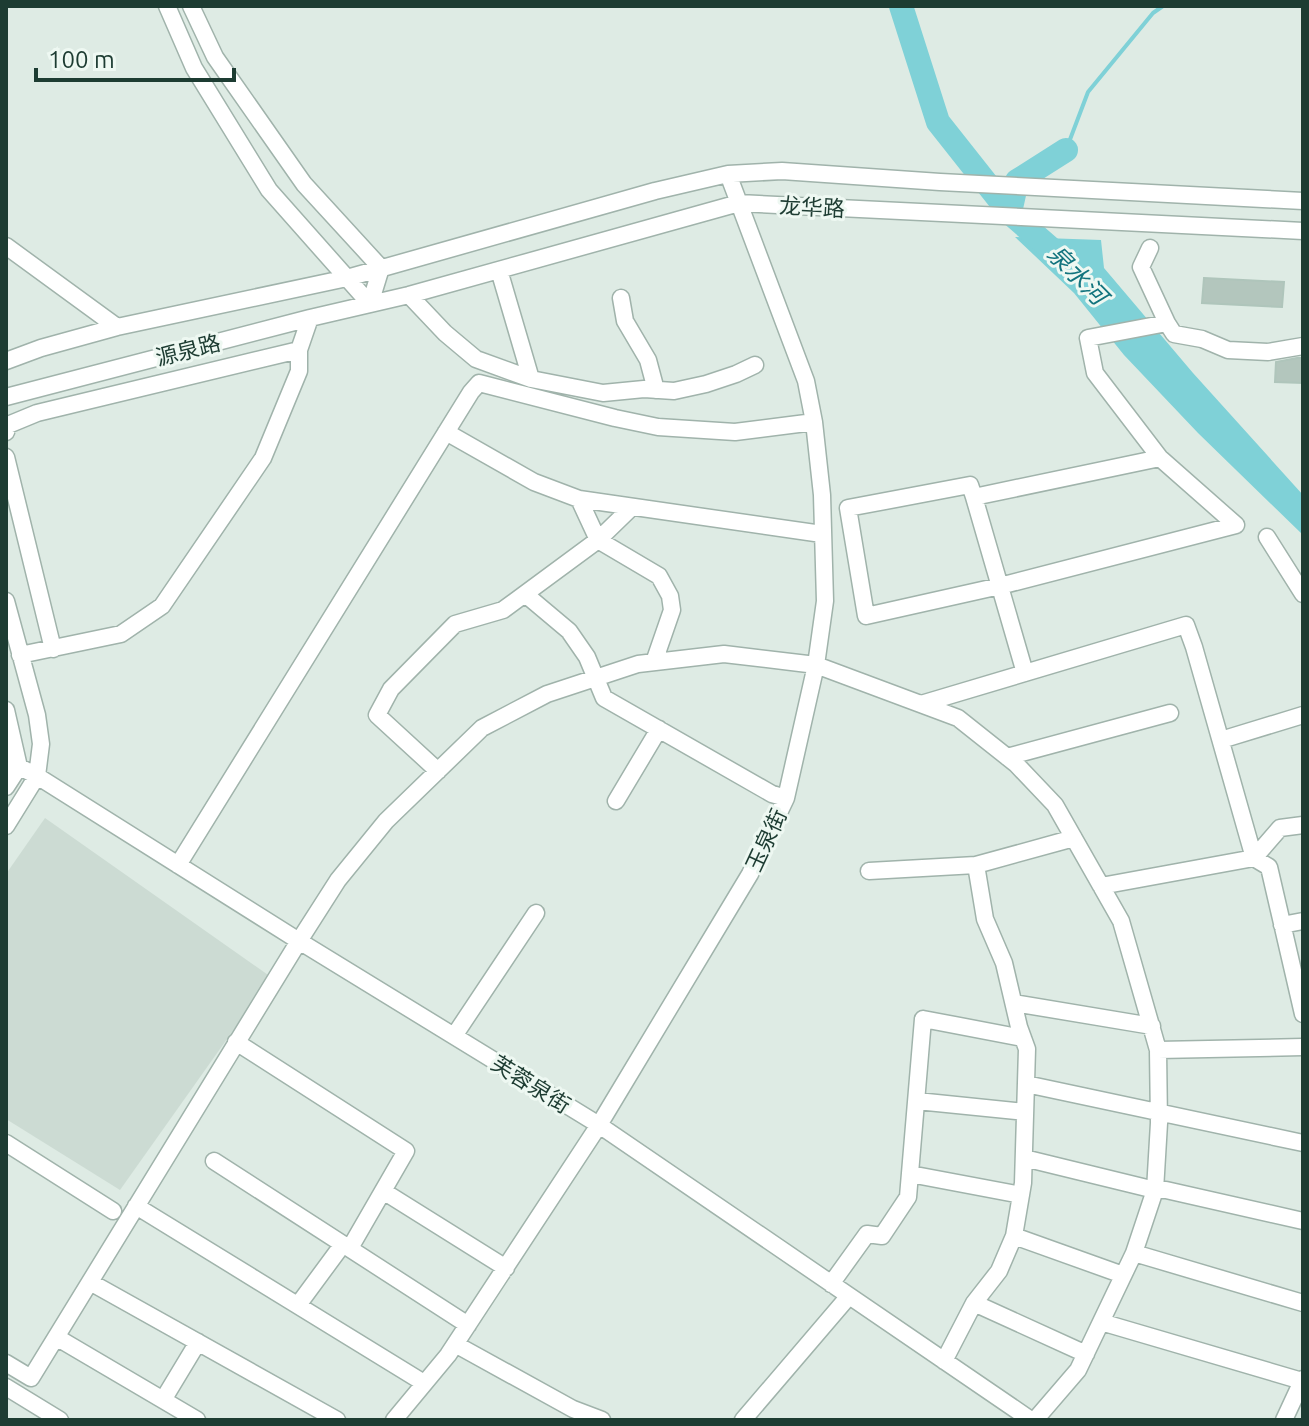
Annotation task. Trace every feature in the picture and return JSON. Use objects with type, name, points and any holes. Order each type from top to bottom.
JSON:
[{"type":"street","points":[[167,6],[194,68],[269,190],[370,304]]},
{"type":"street","points":[[191,6],[215,57],[304,184],[381,268],[370,304]]},
{"type":"street","name":"龙华路","points":[[347,278],[655,191],[728,174],[782,171],[1303,201]]},
{"type":"street","name":"玉泉街","points":[[394,1420],[455,1344],[599,1125],[750,874],[786,798],[816,665],[825,601],[822,495],[806,381],[728,174]]},
{"type":"street","name":"龙华路","points":[[370,304],[739,203],[1303,231]]},
{"type":"street","points":[[6,246],[117,327]]},
{"type":"street","points":[[1150,248],[1141,267],[1174,334],[1202,339],[1228,350],[1268,352],[1303,346]]},
{"type":"street","points":[[499,270],[531,379]]},
{"type":"street","name":"源泉路","points":[[6,361],[117,327],[347,278]]},
{"type":"street","points":[[409,295],[445,333],[476,359],[531,379],[603,393],[644,389],[674,391],[706,384],[755,365]]},
{"type":"street","points":[[621,298],[625,321],[648,360],[656,390]]},
{"type":"street","name":"源泉路","points":[[6,397],[370,304]]},
{"type":"street","points":[[20,655],[121,634],[162,606],[263,458],[299,371],[299,350],[310,318]]},
{"type":"street","points":[[1025,673],[1000,586],[974,497],[970,485],[848,508],[866,616],[1000,586],[1236,525],[1160,458],[1095,373],[1088,338],[1167,323]]},
{"type":"street","points":[[6,432],[8,425],[37,413],[299,350]]},
{"type":"street","points":[[178,865],[479,383],[658,427],[735,432],[814,422]]},
{"type":"street","points":[[446,432],[534,482],[579,499],[822,534]]},
{"type":"street","points":[[6,457],[53,649]]},
{"type":"street","points":[[974,497],[1160,458]]},
{"type":"street","points":[[579,499],[598,540],[659,576],[670,596],[672,610],[654,662]]},
{"type":"street","points":[[438,771],[377,715],[391,689],[455,624],[503,610],[598,540],[632,507]]},
{"type":"street","points":[[1267,537],[1303,594]]},
{"type":"street","points":[[525,594],[569,631],[587,657],[604,698],[772,794],[786,798]]},
{"type":"street","points":[[6,601],[37,715],[41,744],[37,776],[6,826]]},
{"type":"street","points":[[921,704],[1186,625],[1254,858],[1269,867],[1303,1014]]},
{"type":"street","points":[[6,1363],[31,1378],[299,941],[338,880],[386,821],[482,728],[547,694],[638,664],[724,654],[816,665],[958,718],[1007,757],[1055,805],[1121,921],[1158,1050],[1155,1190],[1134,1253],[1078,1370],[1033,1420]]},
{"type":"street","points":[[6,710],[12,764],[6,787]]},
{"type":"street","points":[[1007,757],[1170,713]]},
{"type":"street","points":[[1221,740],[1303,715]]},
{"type":"street","points":[[616,801],[659,729]]},
{"type":"street","name":"芙蓉泉街","points":[[12,764],[37,776],[599,1125],[1033,1420]]},
{"type":"street","points":[[1101,886],[1254,858],[1280,828],[1303,825]]},
{"type":"street","points":[[869,871],[976,865],[1074,838]]},
{"type":"street","points":[[944,1361],[974,1303],[999,1271],[1014,1236],[1024,1158],[1027,1049],[1004,963],[985,919],[976,865]]},
{"type":"street","points":[[454,1036],[536,913]]},
{"type":"street","points":[[1282,925],[1303,921]]},
{"type":"street","points":[[1014,1003],[1152,1026]]},
{"type":"street","points":[[831,1284],[867,1234],[882,1236],[908,1197],[923,1019],[1023,1038]]},
{"type":"street","points":[[236,1042],[406,1151],[346,1246],[298,1305]]},
{"type":"street","points":[[1158,1050],[1303,1047]]},
{"type":"street","points":[[1026,1084],[1303,1143]]},
{"type":"street","points":[[917,1101],[1025,1112]]},
{"type":"street","points":[[6,1143],[113,1211]]},
{"type":"street","points":[[1024,1158],[1303,1221]]},
{"type":"street","points":[[214,1161],[468,1325]]},
{"type":"street","points":[[910,1174],[1021,1195]]},
{"type":"street","points":[[383,1191],[506,1268]]},
{"type":"street","points":[[136,1206],[424,1383]]},
{"type":"street","points":[[1014,1236],[1123,1275]]},
{"type":"street","points":[[1134,1253],[1303,1303]]},
{"type":"street","points":[[90,1282],[337,1420]]},
{"type":"street","points":[[743,1420],[849,1296]]},
{"type":"street","points":[[974,1303],[1086,1354]]},
{"type":"street","points":[[1101,1322],[1303,1380],[1284,1420]]},
{"type":"street","points":[[56,1337],[197,1420]]},
{"type":"street","points":[[163,1400],[198,1342]]},
{"type":"street","points":[[455,1344],[573,1409],[602,1420]]},
{"type":"street","points":[[6,1387],[60,1420]]},
{"type":"shaded area","points":[[45,818],[271,977],[120,1190],[6,1119],[6,874]]},
{"type":"water","name":"泉水河","points":[[1015,237],[1101,240],[1104,268],[1303,495],[1303,535],[1198,433],[1124,355],[1074,293]]},
{"type":"building","points":[[1204,278],[1284,282],[1282,307],[1202,303]]},
{"type":"building","points":[[1303,358],[1303,383],[1275,382],[1276,362]]},
{"type":"waterway","name":"泉水河","points":[[901,6],[938,122],[1010,213],[1064,260]]},
{"type":"waterway","points":[[1066,150],[1088,92],[1153,13],[1163,6]]},
{"type":"waterway","points":[[1011,208],[1017,181],[1066,150]]}]
